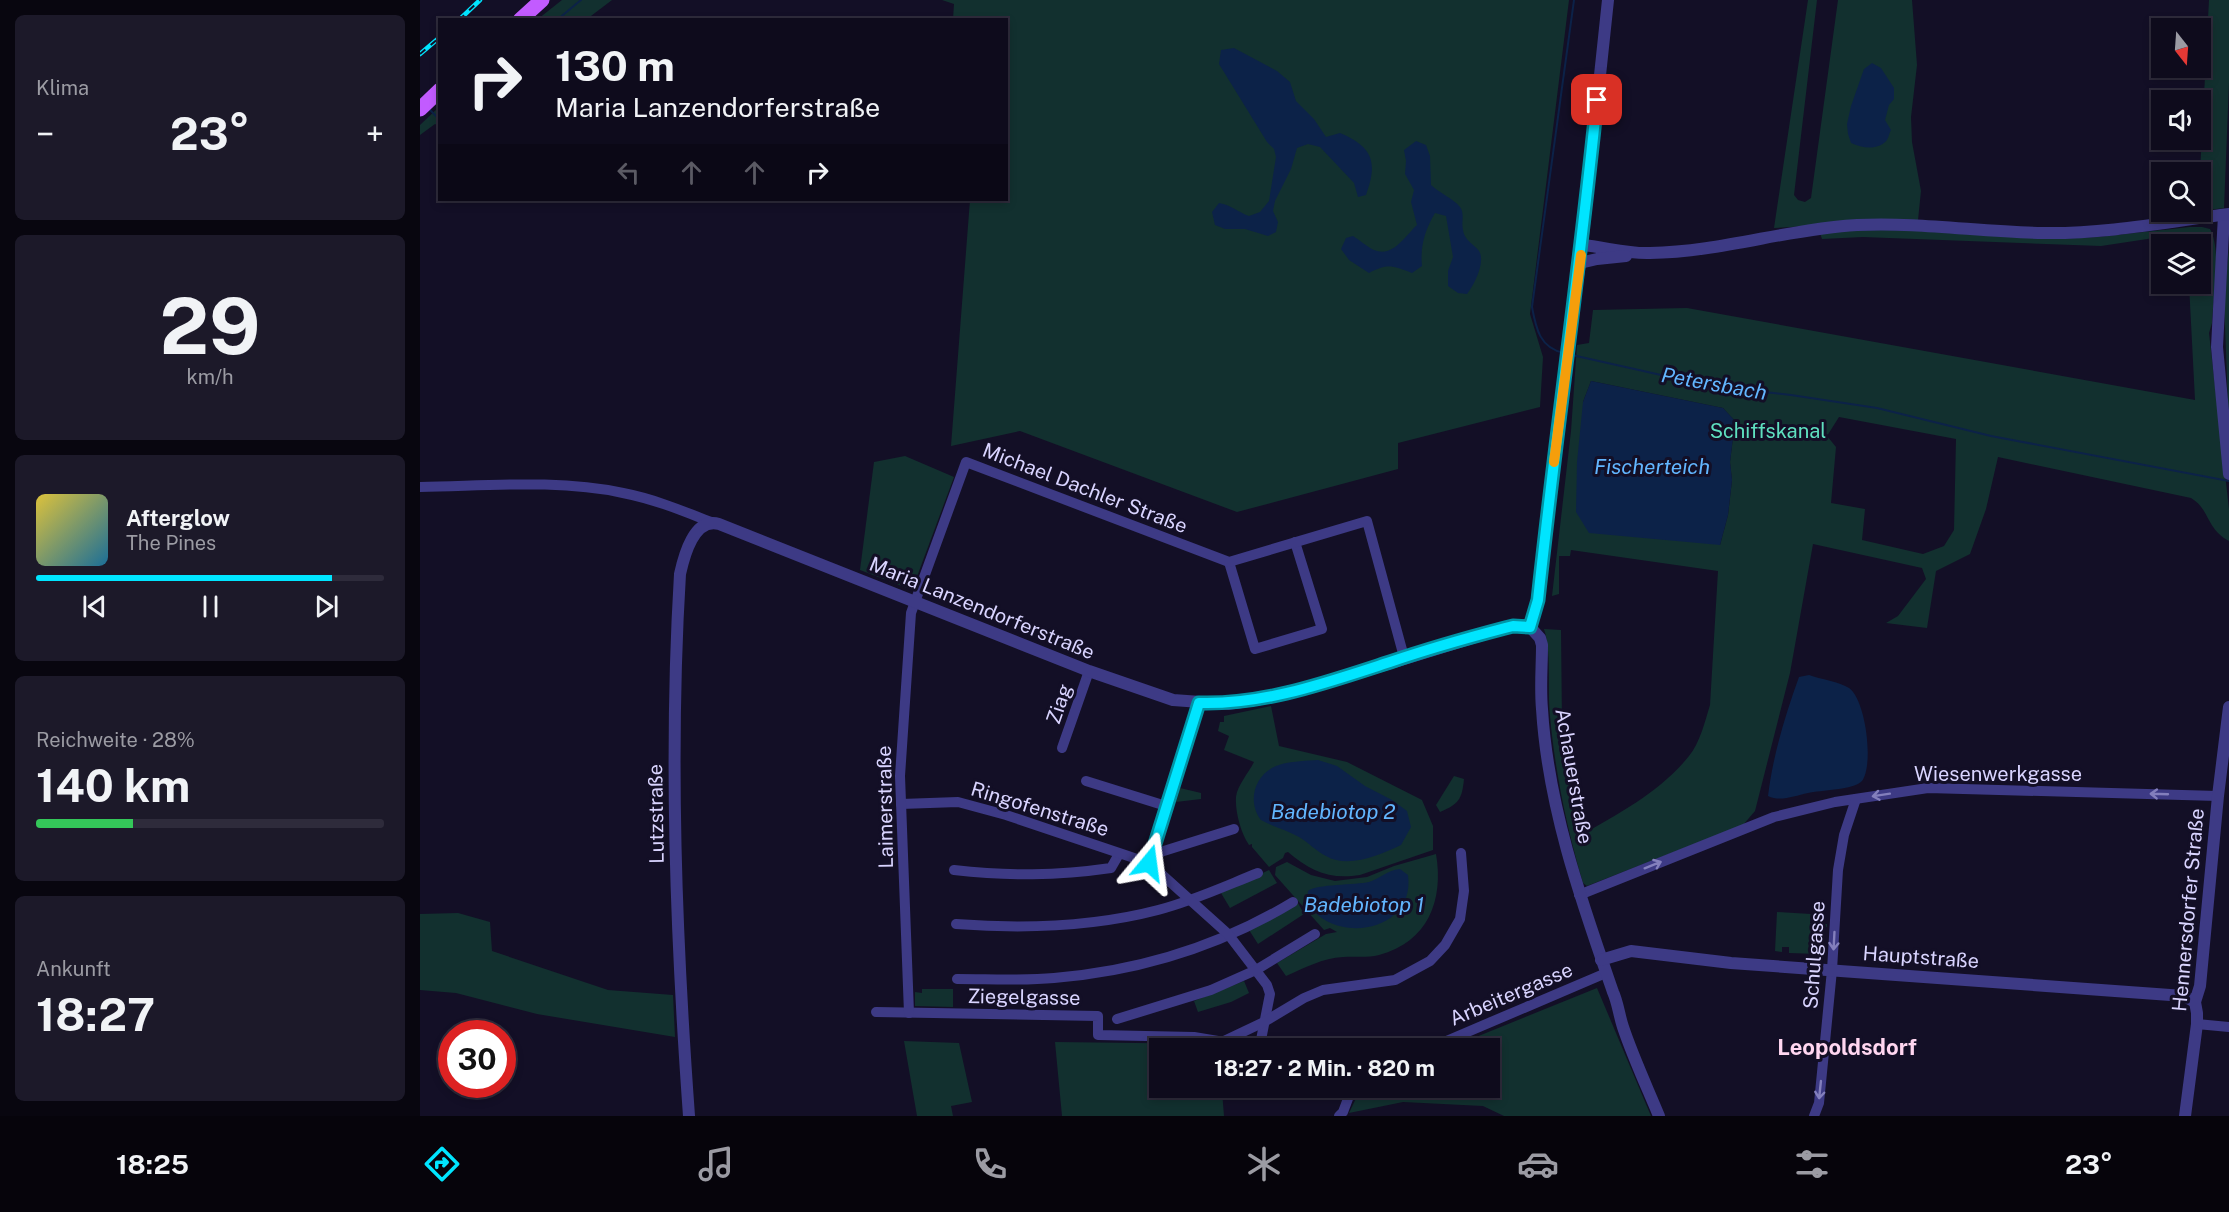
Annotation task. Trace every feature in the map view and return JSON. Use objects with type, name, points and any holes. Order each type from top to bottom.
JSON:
[{"type":"main road","points":[[522,18],[542,0]]},
{"type":"main road","points":[[420,109],[438,92]]},
{"type":"street","points":[[1530,627],[1538,600],[1580,263],[1608,0]]},
{"type":"street","points":[[1580,263],[1638,254],[1680,252],[1791,232],[1855,225],[1913,225],[2044,233],[2088,232],[2226,215],[2217,347],[2229,472]]},
{"type":"street","points":[[1582,245],[1638,254]]},
{"type":"street","name":"Michael Dachler Straße","points":[[915,601],[966,462],[1228,562]]},
{"type":"street","name":"Maria Lanzendorferstraße","points":[[420,488],[509,485],[584,488],[623,493],[645,499],[711,522],[915,601],[1089,672],[1173,700],[1228,704],[1261,699],[1319,685],[1404,657],[1505,628],[1530,627]]},
{"type":"street","points":[[1295,542],[1322,629],[1255,649],[1228,562],[1367,520],[1404,657]]},
{"type":"street","name":"Lutzstraße","points":[[689,1116],[677,901],[675,716],[679,597],[683,559],[698,530],[711,522]]},
{"type":"street","name":"Laimerstraße","points":[[909,1013],[900,776],[910,613],[915,601]]},
{"type":"street","name":"Achauerstraße","points":[[1530,627],[1540,638],[1542,645],[1542,708],[1548,764],[1566,850],[1623,1026],[1659,1116]]},
{"type":"street","name":"Ziag","points":[[1062,748],[1089,672]]},
{"type":"street","points":[[1150,859],[1199,703]]},
{"type":"street","name":"Hennersdorfer Straße","points":[[2185,1116],[2198,1013],[2195,1002],[2200,986],[2229,707]]},
{"type":"street","points":[[1086,781],[1166,806]]},
{"type":"street","name":"Wiesenwerkgasse","points":[[1579,895],[1774,817],[1806,807],[1856,799],[1928,788],[2218,796]]},
{"type":"street","name":"Schulgasse","points":[[1814,1116],[1819,1103],[1832,970],[1838,870],[1844,836],[1856,799]]},
{"type":"street","name":"Ringofenstraße","points":[[902,804],[958,802],[1006,815],[1119,854],[1150,859],[1228,934],[1267,986],[1270,994],[1261,1038]]},
{"type":"street","points":[[1150,859],[1234,829]]},
{"type":"street","points":[[1229,1038],[1323,990],[1395,980],[1430,961],[1445,945],[1460,919],[1464,891],[1461,853]]},
{"type":"street","points":[[954,870],[1012,875],[1080,872],[1111,868],[1119,854]]},
{"type":"street","points":[[956,924],[1024,927],[1067,924],[1137,914],[1191,900],[1258,873]]},
{"type":"street","points":[[957,979],[1052,978],[1122,969],[1162,960],[1228,934],[1293,902]]},
{"type":"street","points":[[1117,1019],[1200,993],[1256,970],[1315,934]]},
{"type":"street","name":"Hauptstraße","points":[[1604,967],[1632,960],[1642,953],[1731,963],[2184,996],[2195,1002]]},
{"type":"street","name":"Arbeitergasse","points":[[1451,1038],[1604,967]]},
{"type":"street","name":"Ziegelgasse","points":[[876,1012],[1098,1016],[1098,1035],[1201,1038]]},
{"type":"street","points":[[2197,1024],[2229,1027]]},
{"type":"street","points":[[1339,1116],[1348,1098]]},
{"type":"green space","points":[[562,0],[612,0],[588,18],[539,18]]},
{"type":"green space","points":[[942,0],[1569,0],[1530,314],[1543,357],[1540,407],[1398,443],[1398,469],[1237,512],[1020,431],[951,446],[970,201],[1008,201],[1008,18],[953,18],[954,4]]},
{"type":"green space","points":[[1808,0],[1817,0],[1794,195],[1798,200],[1805,202],[1811,198],[1838,0],[1912,0],[1917,65],[1911,117],[1912,142],[1921,191],[1918,220],[1774,228]]},
{"type":"green space","points":[[2209,0],[2229,0],[2229,83],[2224,208],[2211,210],[2211,162],[2201,162],[2201,150],[2211,150],[2211,90],[2204,90],[2205,78],[2211,78],[2211,18],[2208,18]]},
{"type":"green space","points":[[438,108],[438,126],[435,124],[420,135],[420,125]]},
{"type":"green space","name":"Schiffskanal","points":[[2190,227],[2210,229],[2216,249],[2216,275],[2209,333],[2229,509],[2229,541],[2216,531],[2202,508],[2191,498],[1998,457],[1986,509],[1970,554],[1936,571],[1927,628],[1886,623],[1898,616],[1926,579],[1922,568],[1813,544],[1790,673],[1755,811],[1743,825],[1587,886],[1583,883],[1558,779],[1549,705],[1548,649],[1544,629],[1561,630],[1562,725],[1581,835],[1625,810],[1666,780],[1689,756],[1696,745],[1710,705],[1718,571],[1571,550],[1570,556],[1559,556],[1559,594],[1552,596],[1571,431],[1577,345],[1589,343],[1593,310],[1687,308],[2195,400],[2190,294],[2211,294],[2211,234],[2151,234],[2151,238],[2101,246],[1863,237],[1822,239],[1820,233],[1893,229],[2057,239]],"holes":[[[1591,381],[1723,408],[1735,421],[1730,462],[1732,480],[1728,515],[1720,545],[1583,402]],[[1839,417],[1956,439],[1954,530],[1944,546],[1923,554],[1862,540],[1865,509],[1831,503],[1836,447],[1827,436]]]},
{"type":"green space","points":[[2229,248],[2229,432],[2224,298]]},
{"type":"green space","points":[[905,456],[954,477],[912,590],[860,570],[874,462]]},
{"type":"green space","points":[[1271,706],[1279,746],[1347,762],[1422,800],[1433,826],[1433,850],[1360,875],[1339,876],[1321,873],[1288,852],[1269,867],[1243,835],[1236,809],[1237,793],[1254,762],[1224,750],[1229,736],[1218,731],[1220,722],[1224,722],[1224,716]]},
{"type":"green space","points":[[1454,776],[1464,779],[1461,796],[1455,803],[1440,812],[1436,805]]},
{"type":"green space","points":[[1180,788],[1201,793],[1201,799],[1176,802]]},
{"type":"green space","points":[[1436,854],[1438,871],[1434,903],[1429,917],[1410,940],[1396,949],[1379,955],[1328,959],[1286,976],[1277,963],[1326,934],[1337,932],[1330,928],[1324,930],[1275,875],[1276,867],[1287,862],[1311,875],[1335,881],[1367,877],[1394,866]]},
{"type":"green space","points":[[1269,870],[1277,883],[1230,908],[1221,893]]},
{"type":"green space","points":[[1298,903],[1304,914],[1258,944],[1249,930]]},
{"type":"green space","points":[[1777,912],[1811,914],[1810,923],[1827,924],[1827,927],[1820,927],[1819,954],[1789,953],[1789,947],[1782,947],[1782,952],[1775,951]]},
{"type":"green space","points":[[458,913],[490,922],[492,951],[608,990],[673,995],[675,1037],[537,1014],[456,993],[420,990],[420,914]]},
{"type":"green space","points":[[1244,981],[1249,993],[1231,1002],[1198,1012],[1194,1001]]},
{"type":"green space","points":[[1597,988],[1651,1116],[1504,1116],[1483,1106],[1403,1102],[1349,1113],[1356,1098],[1500,1098],[1500,1038],[1474,1038]]},
{"type":"green space","points":[[922,989],[953,989],[953,1007],[915,1006],[915,992],[922,993]]},
{"type":"green space","points":[[904,1041],[959,1043],[972,1102],[951,1106],[953,1116],[917,1116]]},
{"type":"green space","points":[[1055,1042],[1149,1043],[1149,1098],[1223,1098],[1224,1116],[1062,1116]]},
{"type":"water","points":[[1234,48],[1277,71],[1290,82],[1296,101],[1314,119],[1326,137],[1340,133],[1351,138],[1366,150],[1370,157],[1372,173],[1366,195],[1358,197],[1354,183],[1320,147],[1308,144],[1297,148],[1291,169],[1275,201],[1273,211],[1278,222],[1276,232],[1268,236],[1245,229],[1225,229],[1215,225],[1212,212],[1219,203],[1249,216],[1260,212],[1269,201],[1276,157],[1274,149],[1267,142],[1219,64],[1221,50]]},
{"type":"water","points":[[1872,63],[1881,68],[1894,88],[1894,99],[1889,105],[1885,120],[1891,130],[1888,139],[1879,146],[1870,148],[1851,143],[1847,124],[1864,69]]},
{"type":"water","points":[[1416,141],[1426,145],[1430,156],[1431,185],[1460,207],[1464,233],[1481,256],[1478,273],[1467,294],[1458,293],[1448,286],[1448,271],[1453,257],[1446,216],[1435,213],[1424,238],[1422,266],[1412,273],[1391,267],[1369,273],[1349,260],[1341,249],[1346,238],[1353,236],[1374,250],[1387,251],[1398,245],[1417,225],[1411,202],[1414,190],[1405,174],[1404,150]]},
{"type":"water","name":"Fischerteich","points":[[1591,381],[1723,408],[1735,421],[1730,462],[1732,480],[1728,515],[1720,545],[1589,533],[1576,512],[1577,462],[1583,402]]},
{"type":"water","points":[[1809,675],[1845,686],[1855,695],[1864,718],[1868,748],[1866,773],[1862,781],[1852,786],[1787,798],[1773,798],[1768,796],[1770,781],[1784,721],[1799,677]]},
{"type":"water","name":"Badebiotop 2","points":[[1318,760],[1337,766],[1407,811],[1411,827],[1401,845],[1364,859],[1335,860],[1322,854],[1299,837],[1261,820],[1254,805],[1254,797],[1262,776],[1268,770],[1281,764]]},
{"type":"water","name":"Badebiotop 1","points":[[1400,869],[1408,875],[1407,895],[1399,910],[1386,921],[1370,927],[1352,928],[1334,924],[1319,916],[1307,902],[1308,891],[1312,889],[1369,882]]},
{"type":"waterway","name":"Petersbach","points":[[559,18],[581,0]]},
{"type":"waterway","name":"Petersbach","points":[[1564,353],[1549,347],[1544,342],[1535,323],[1532,307],[1574,0]]},
{"type":"waterway","name":"Petersbach","points":[[429,109],[438,118]]},
{"type":"waterway","name":"Petersbach","points":[[1572,355],[1710,386],[1877,408],[1991,436],[2229,481]]},
{"type":"railway","points":[[461,18],[480,0]]},
{"type":"railway","points":[[420,54],[438,39]]},
{"type":"slow traffic","points":[[1554,462],[1581,255]]},
{"type":"district","name":"Leopoldsdorf","points":[[1847,1047]]},
{"type":"route","points":[[1149,863],[1199,703],[1228,704],[1261,699],[1319,685],[1404,657],[1505,628],[1530,627],[1538,600],[1580,263],[1597,100]]}]
